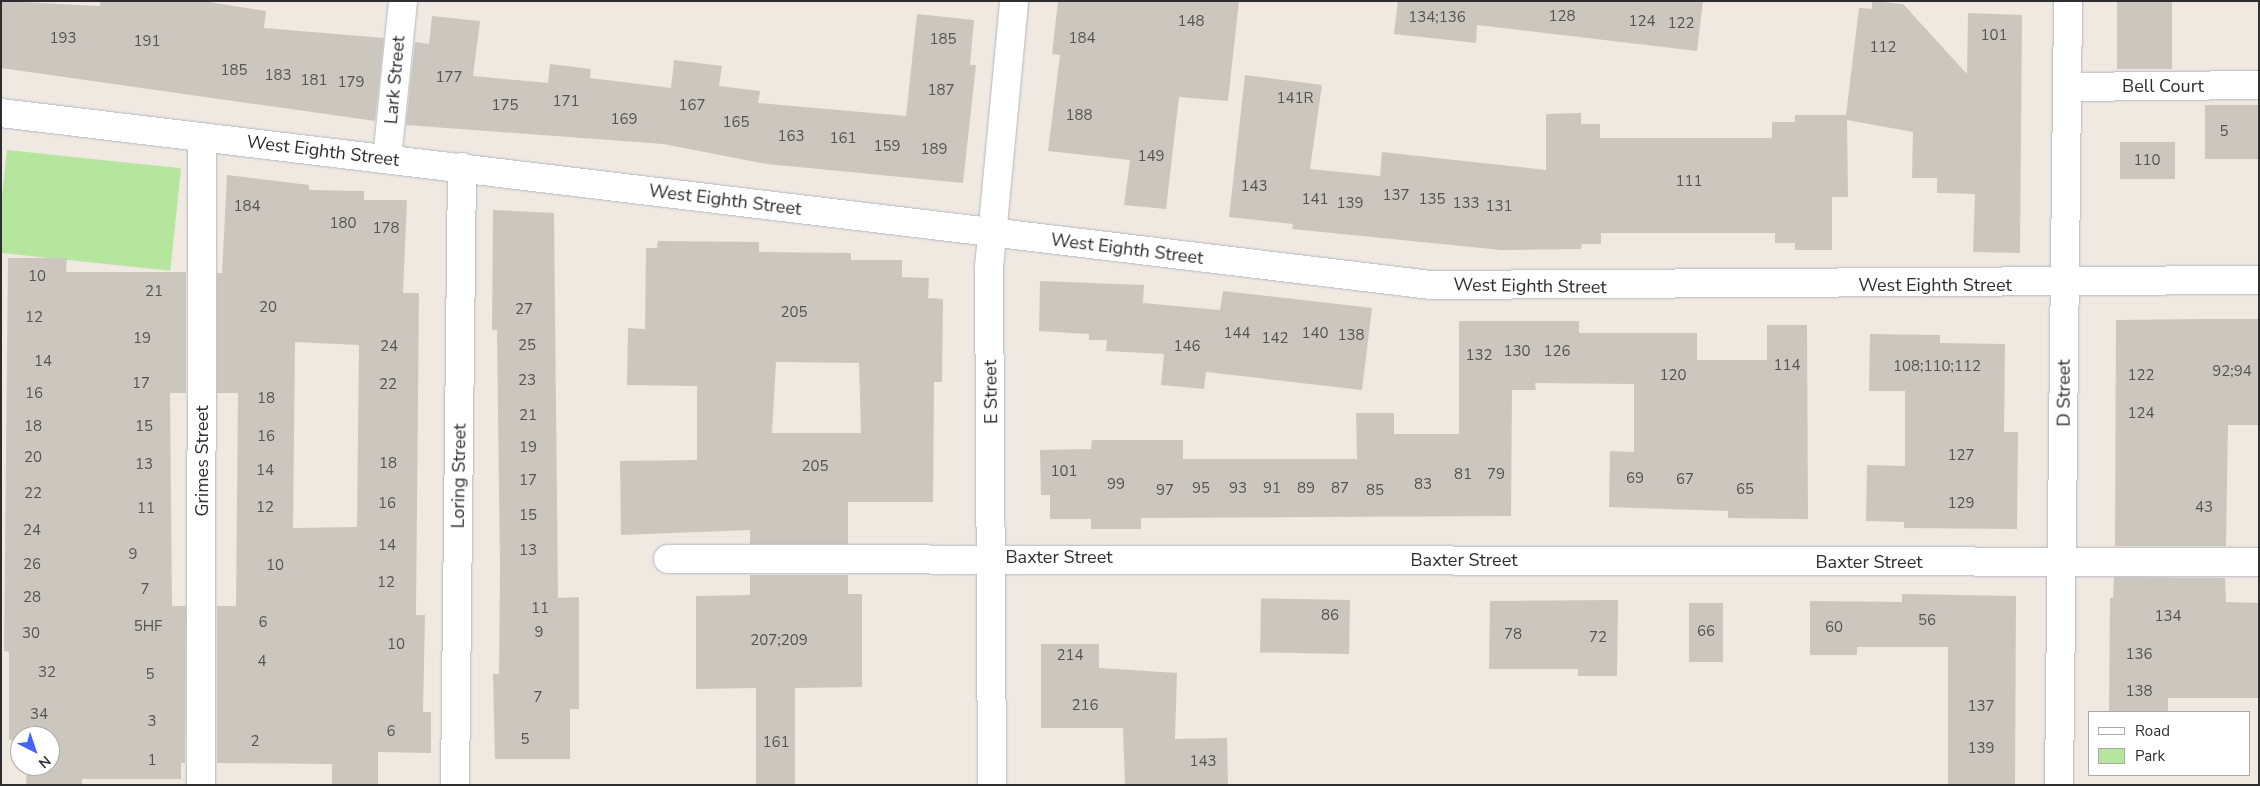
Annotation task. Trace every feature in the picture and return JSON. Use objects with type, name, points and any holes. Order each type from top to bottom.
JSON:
[{"type":"street","name":"Lark Street","points":[[388,159],[403,1]]},
{"type":"street","name":"E Street","points":[[992,785],[993,557],[990,233],[1014,1]]},
{"type":"street","name":"D Street","points":[[2059,785],[2064,563],[2064,284],[2068,1]]},
{"type":"street","name":"Bell Court","points":[[2067,87],[2259,85]]},
{"type":"street","name":"West Eighth Street","points":[[1,113],[1431,285],[2064,284],[2259,280]]},
{"type":"street","name":"Grimes Street","points":[[201,785],[202,137]]},
{"type":"street","name":"Loring Street","points":[[455,785],[462,168]]},
{"type":"street","name":"Baxter Street","points":[[668,559],[993,557],[2064,563],[2259,562]]},
{"type":"green space","points":[[7,150],[181,168],[170,271],[1,253],[1,207]]},
{"type":"building","points":[[1,1],[100,6],[100,1],[203,1],[266,11],[264,28],[384,38],[375,121],[1,68]]},
{"type":"building","points":[[1058,1],[1239,1],[1228,101],[1179,97],[1166,209],[1124,205],[1130,160],[1048,151],[1060,55],[1052,54]]},
{"type":"building","points":[[1398,1],[1703,1],[1697,51],[1477,25],[1476,43],[1394,34]]},
{"type":"building","points":[[1872,1],[1903,4],[1967,74],[1968,13],[2022,15],[2020,253],[1973,252],[1975,194],[1937,193],[1937,178],[1912,178],[1913,132],[1847,120],[1848,197],[1832,197],[1832,250],[1795,250],[1795,243],[1775,243],[1775,233],[1601,233],[1601,244],[1582,244],[1581,249],[1501,250],[1292,229],[1293,224],[1229,217],[1245,75],[1322,85],[1310,169],[1380,176],[1382,152],[1546,170],[1546,114],[1581,113],[1581,124],[1600,124],[1600,138],[1772,138],[1772,122],[1795,122],[1795,115],[1846,115],[1859,8],[1872,9]]},
{"type":"building","points":[[2117,1],[2172,1],[2172,69],[2117,69]]},
{"type":"building","points":[[917,14],[974,20],[970,65],[976,65],[963,183],[767,164],[663,144],[406,125],[415,42],[429,44],[432,16],[480,21],[473,76],[548,83],[550,64],[591,69],[590,78],[671,88],[674,60],[722,66],[719,86],[760,91],[758,103],[906,116]]},
{"type":"building","points":[[2205,105],[2259,105],[2259,159],[2205,159]]},
{"type":"building","points":[[2120,142],[2175,142],[2175,179],[2120,179]]},
{"type":"building","points":[[227,175],[309,185],[309,190],[364,191],[364,200],[407,200],[403,293],[419,293],[416,615],[425,615],[423,712],[431,712],[431,753],[378,752],[378,785],[332,785],[332,764],[217,763],[217,606],[236,606],[238,393],[217,393],[217,273],[222,273]],"holes":[[[295,342],[359,345],[357,527],[293,528]]]},
{"type":"building","points":[[493,210],[554,213],[558,598],[579,597],[579,709],[570,709],[570,759],[495,759],[493,674],[499,674],[500,569],[497,330],[492,330]]},
{"type":"building","points":[[658,241],[759,242],[759,252],[851,253],[851,260],[902,260],[902,277],[929,278],[928,298],[943,299],[942,382],[934,382],[933,502],[848,502],[848,544],[750,544],[750,530],[621,535],[620,461],[697,460],[697,386],[627,385],[628,328],[645,329],[646,248],[657,248]],"holes":[[[776,362],[859,363],[861,433],[772,433]]]},
{"type":"building","points":[[8,258],[67,258],[66,272],[186,272],[186,393],[170,393],[172,606],[186,606],[185,763],[181,763],[181,779],[82,779],[82,785],[26,785],[26,776],[60,776],[60,726],[10,726],[9,740],[9,652],[4,651]]},
{"type":"building","points":[[1040,281],[1144,285],[1143,303],[1220,310],[1223,291],[1372,308],[1362,390],[1206,372],[1204,389],[1161,385],[1164,354],[1106,351],[1107,340],[1089,340],[1089,334],[1039,331]]},
{"type":"building","points":[[2259,319],[2259,425],[2228,425],[2226,546],[2115,546],[2116,320]]},
{"type":"building","points":[[1459,321],[1579,321],[1579,333],[1697,333],[1697,360],[1767,360],[1767,325],[1807,325],[1808,519],[1728,518],[1728,511],[1609,507],[1610,451],[1634,452],[1634,384],[1535,383],[1536,390],[1512,390],[1511,516],[1141,518],[1141,529],[1091,529],[1091,519],[1050,519],[1050,495],[1041,495],[1040,450],[1091,449],[1092,440],[1183,440],[1183,459],[1357,459],[1356,413],[1394,413],[1394,434],[1459,434]]},
{"type":"building","points":[[1870,334],[1940,335],[1940,343],[2005,344],[2004,432],[2018,432],[2017,529],[1904,528],[1904,522],[1866,521],[1867,465],[1905,466],[1905,391],[1869,391]]},
{"type":"building","points":[[750,575],[848,575],[848,594],[862,594],[862,687],[795,688],[795,785],[756,785],[756,688],[696,689],[696,596],[750,595]]},
{"type":"building","points":[[2114,577],[2225,578],[2226,602],[2259,603],[2259,698],[2168,698],[2168,711],[2109,711],[2110,598],[2113,598]]},
{"type":"building","points":[[1902,594],[2016,596],[2015,785],[1948,785],[1948,647],[1857,647],[1857,655],[1810,655],[1810,601],[1902,602]]},
{"type":"building","points":[[1261,598],[1350,600],[1349,654],[1260,652]]},
{"type":"building","points":[[1618,600],[1617,676],[1578,676],[1578,669],[1489,669],[1490,601]]},
{"type":"building","points":[[1689,603],[1723,603],[1723,662],[1689,662]]},
{"type":"building","points":[[1041,644],[1099,644],[1099,668],[1177,673],[1175,739],[1227,738],[1228,785],[1125,785],[1123,728],[1041,728]]}]
